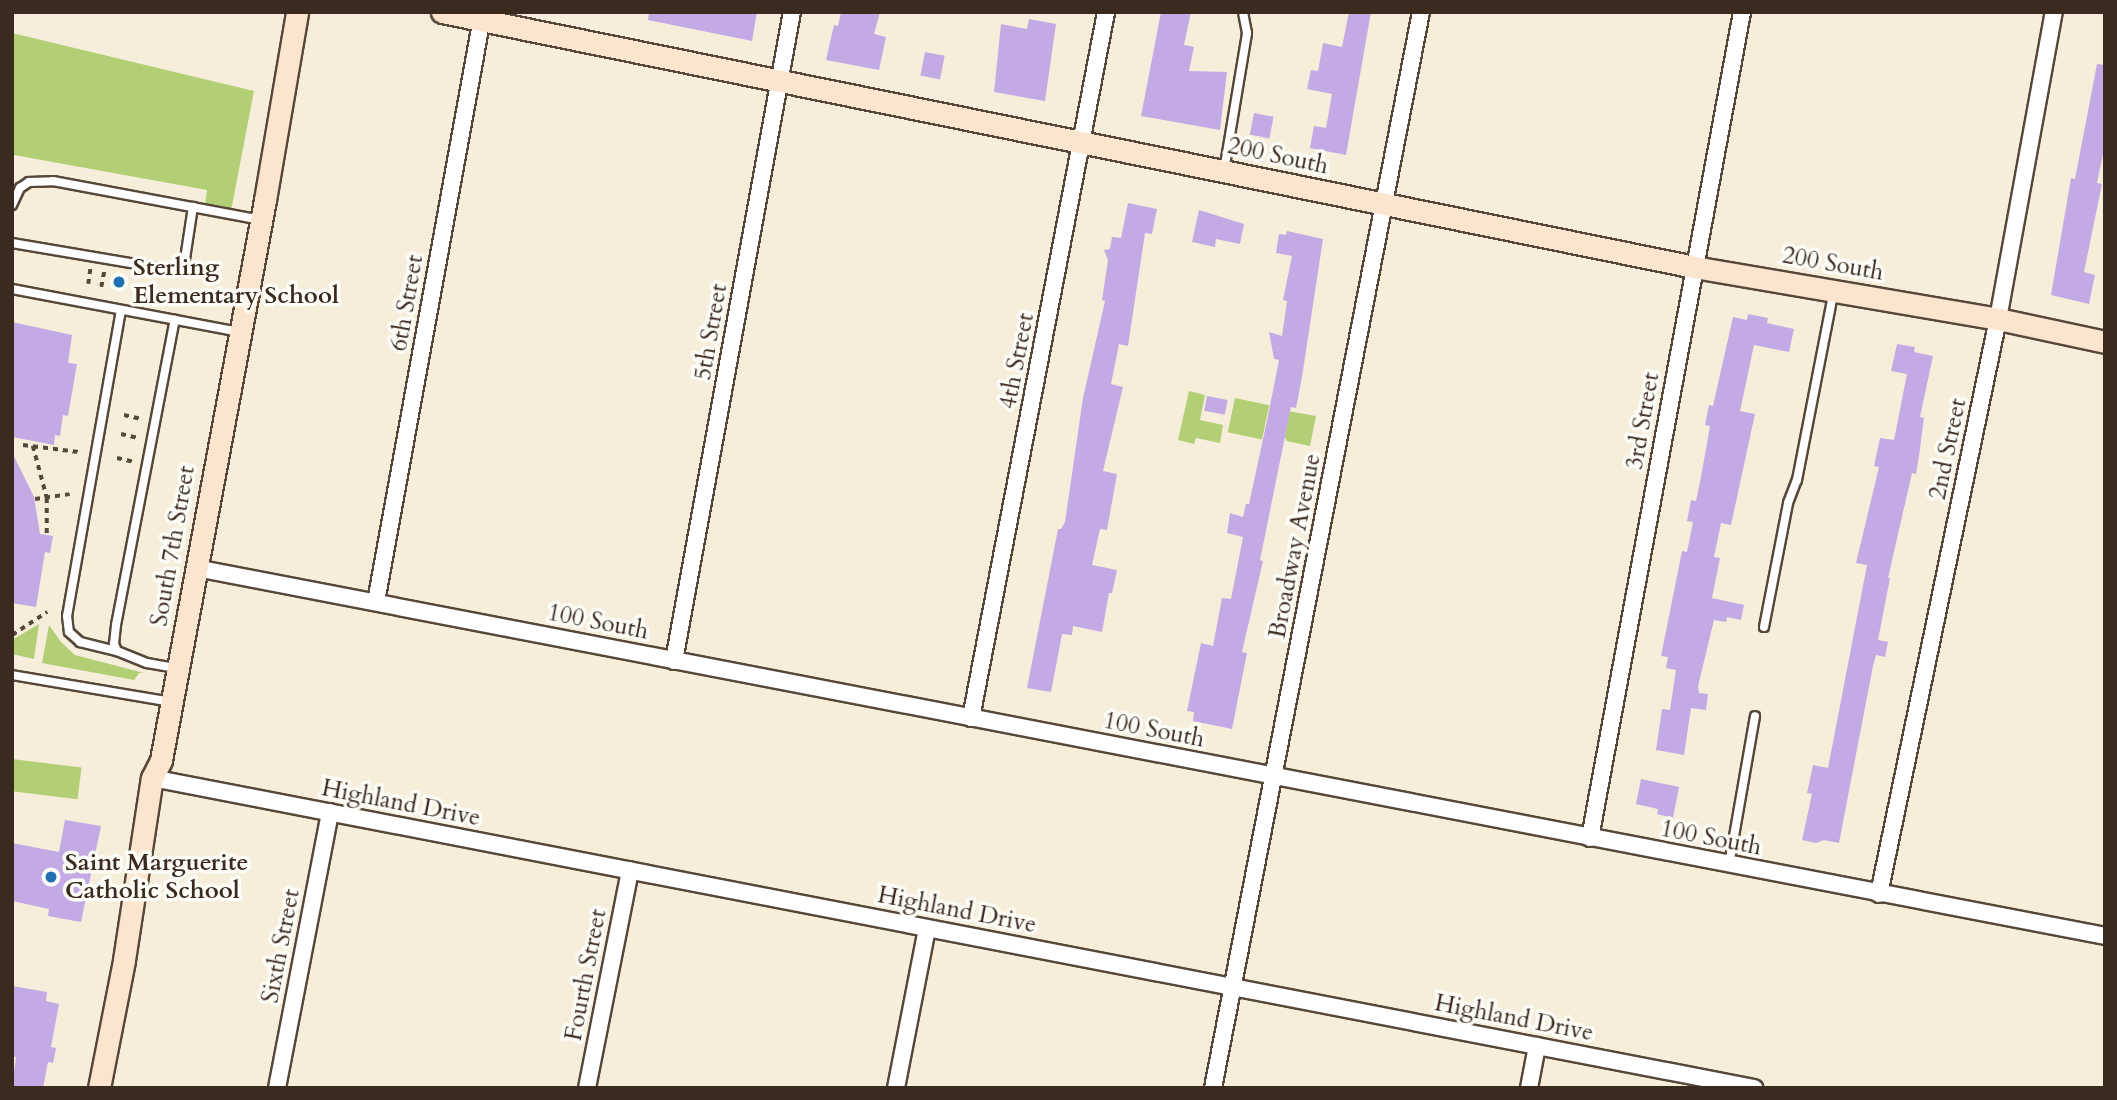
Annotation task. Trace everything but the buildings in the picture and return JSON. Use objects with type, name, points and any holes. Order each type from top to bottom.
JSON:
[{"type":"street","name":"South 7th Street","points":[[99,1088],[124,960],[152,778],[161,760],[172,702],[297,12]]},
{"type":"street","name":"200 South","points":[[442,12],[483,17],[780,82],[1694,267],[1998,319],[2105,342]]},
{"type":"street","name":"5th Street","points":[[674,661],[792,12]]},
{"type":"street","name":"4th Street","points":[[971,718],[1106,12]]},
{"type":"street","name":"Broadway Avenue","points":[[1213,1088],[1421,12]]},
{"type":"street","name":"3rd Street","points":[[1590,838],[1742,12]]},
{"type":"street","name":"2nd Street","points":[[1879,894],[1998,319],[2054,12]]},
{"type":"street","name":"6th Street","points":[[376,601],[483,17]]},
{"type":"street","name":"100 South","points":[[196,568],[2105,936]]},
{"type":"street","name":"Highland Drive","points":[[152,778],[1754,1088]]},
{"type":"street","name":"Sixth Street","points":[[277,1088],[330,812]]},
{"type":"street","name":"Fourth Street","points":[[587,1088],[630,870]]},
{"type":"street","points":[[896,1088],[927,928]]},
{"type":"street","points":[[1529,1088],[1537,1045]]},
{"type":"lane","points":[[1224,171],[1247,33],[1242,12]]},
{"type":"lane","points":[[12,205],[20,188],[38,180],[261,220]]},
{"type":"lane","points":[[12,243],[183,272],[194,207]]},
{"type":"lane","points":[[12,289],[239,332]]},
{"type":"lane","points":[[1764,627],[1788,503],[1797,480],[1834,291]]},
{"type":"lane","points":[[121,310],[67,616],[69,632],[80,642],[117,651],[147,663],[177,669]]},
{"type":"lane","points":[[117,651],[115,635],[175,320]]},
{"type":"lane","points":[[12,674],[172,702]]},
{"type":"lane","points":[[1728,865],[1755,716]]},
{"type":"path","points":[[124,415],[156,421]]},
{"type":"path","points":[[121,435],[152,440]]},
{"type":"path","points":[[23,444],[79,453]]},
{"type":"path","points":[[33,446],[47,498],[47,535]]},
{"type":"path","points":[[35,499],[70,494]]},
{"type":"path","points":[[12,635],[47,612]]},
{"type":"green space","points":[[12,33],[254,91],[231,211],[205,205],[207,190],[14,155],[12,162]]},
{"type":"green space","points":[[1189,391],[1205,395],[1200,420],[1223,425],[1220,443],[1196,438],[1194,444],[1178,440]]},
{"type":"green space","points":[[1235,398],[1269,405],[1262,440],[1228,432]]},
{"type":"green space","points":[[1288,411],[1316,416],[1310,446],[1287,441],[1285,438]]},
{"type":"green space","points":[[39,624],[34,659],[12,654],[12,640]]},
{"type":"green space","points":[[49,625],[75,655],[144,673],[139,673],[134,680],[42,663]]},
{"type":"green space","points":[[12,759],[81,768],[78,799],[12,791]]},
{"type":"place","name":"Sterling Elementary School","points":[[119,282]]},
{"type":"place","name":"Saint Marguerite Catholic School","points":[[51,877]]}]
